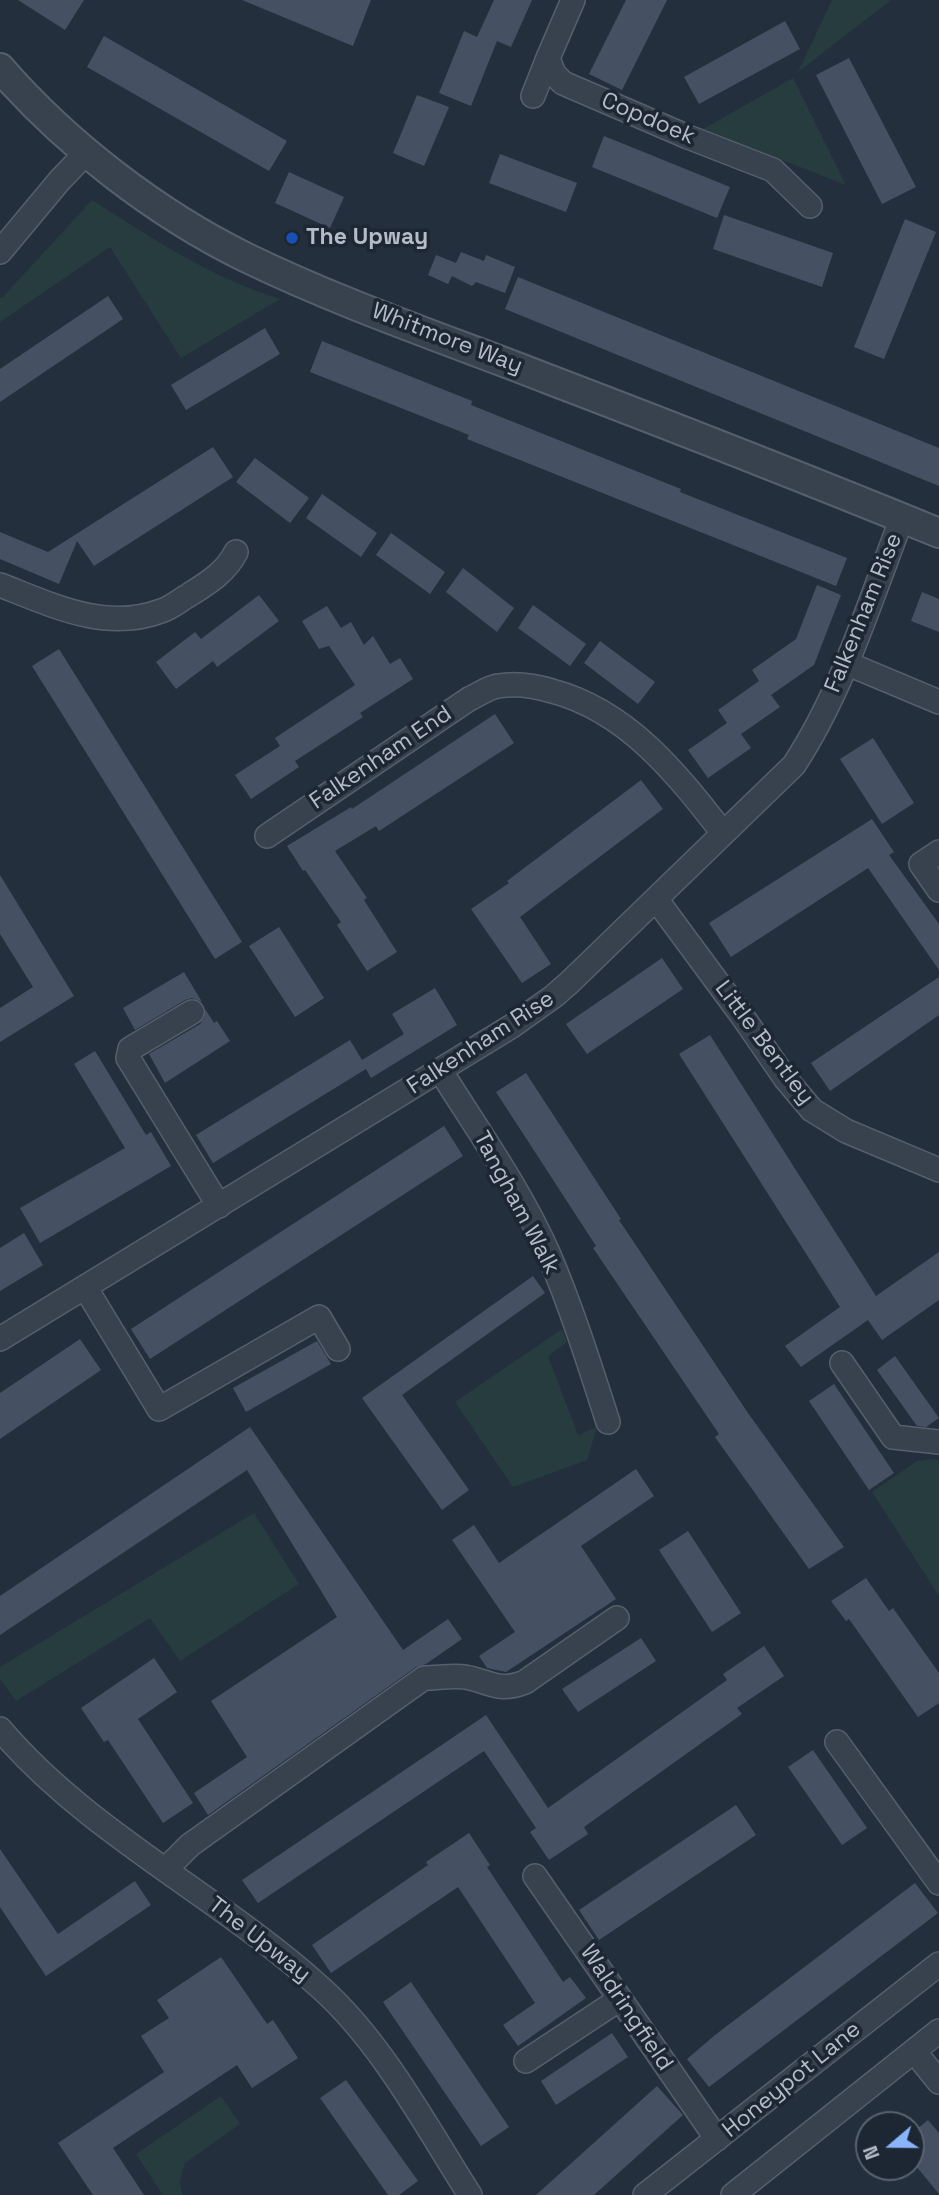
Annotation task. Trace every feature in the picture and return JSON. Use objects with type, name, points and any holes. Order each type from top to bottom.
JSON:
[{"type":"street","points":[[533,96],[573,0]]},
{"type":"street","name":"Copdoek","points":[[548,58],[554,74],[563,83],[688,137],[774,170],[810,206]]},
{"type":"street","name":"Whitmore Way","points":[[0,68],[18,89],[86,153],[161,207],[246,258],[375,312],[939,533]]},
{"type":"street","points":[[0,252],[86,153]]},
{"type":"street","name":"Falkenham Rise","points":[[0,1339],[512,1026],[555,996],[794,765],[813,736],[846,663],[902,518]]},
{"type":"street","points":[[0,585],[86,616],[112,620],[139,618],[164,610],[212,580],[232,561],[236,552]]},
{"type":"street","points":[[846,663],[939,702]]},
{"type":"street","name":"Falkenham End","points":[[267,835],[469,699],[498,686],[535,686],[572,696],[614,719],[648,746],[679,777],[723,833]]},
{"type":"street","points":[[939,852],[921,864],[939,890]]},
{"type":"street","name":"Little Bentley","points":[[656,899],[785,1078],[812,1110],[846,1131],[939,1170]]},
{"type":"street","points":[[192,1012],[130,1049],[128,1058],[219,1206]]},
{"type":"street","name":"Tangham Walk","points":[[440,1070],[510,1183],[548,1253],[582,1342],[608,1422]]},
{"type":"street","points":[[85,1287],[159,1409],[319,1317],[338,1349]]},
{"type":"street","points":[[842,1363],[893,1437],[939,1442]]},
{"type":"street","points":[[166,1869],[190,1844],[424,1678],[464,1677],[494,1687],[513,1687],[525,1682],[617,1618]]},
{"type":"street","name":"The Upway","points":[[0,1729],[32,1764],[74,1801],[304,1974],[356,2023],[382,2058],[470,2195]]},
{"type":"street","points":[[837,1742],[939,1883]]},
{"type":"street","name":"Waldringfield","points":[[535,1876],[717,2139]]},
{"type":"street","name":"Honeypot Lane","points":[[645,2195],[939,1964]]},
{"type":"street","points":[[526,2062],[620,1999]]},
{"type":"street","points":[[733,2195],[939,2031]]},
{"type":"street","points":[[914,2051],[939,2082]]},
{"type":"green space","points":[[832,0],[891,0],[798,72]]},
{"type":"green space","points":[[793,78],[846,185],[703,129]]},
{"type":"green space","points":[[92,200],[206,268],[280,299],[181,358],[110,247],[0,322],[0,297],[2,298]]},
{"type":"green space","points":[[562,1329],[567,1342],[548,1356],[578,1435],[597,1427],[587,1460],[513,1487],[455,1402]]},
{"type":"green space","points":[[939,1460],[939,1596],[872,1492],[917,1461]]},
{"type":"green space","points":[[254,1513],[299,1584],[180,1661],[150,1618],[16,1701],[0,1679],[0,1667]]},
{"type":"green space","points":[[221,2096],[240,2124],[185,2163],[180,2181],[182,2195],[163,2195],[136,2154]]},
{"type":"building","points":[[18,0],[84,0],[65,30]]},
{"type":"building","points":[[242,0],[371,0],[353,46]]},
{"type":"building","points":[[494,0],[532,0],[511,47],[497,41],[471,106],[439,93],[464,31],[477,37]]},
{"type":"building","points":[[626,0],[667,0],[622,90],[589,74]]},
{"type":"building","points":[[785,21],[800,49],[699,104],[684,77]]},
{"type":"building","points":[[104,36],[287,141],[269,171],[87,67]]},
{"type":"building","points":[[849,58],[916,187],[882,204],[816,75]]},
{"type":"building","points":[[417,95],[449,107],[424,166],[393,153]]},
{"type":"building","points":[[604,136],[730,187],[717,218],[592,167]]},
{"type":"building","points":[[500,154],[577,183],[566,212],[489,183]]},
{"type":"building","points":[[289,172],[344,197],[330,228],[275,203]]},
{"type":"building","points":[[724,215],[833,253],[822,287],[713,249]]},
{"type":"building","points":[[905,219],[936,232],[884,359],[854,347]]},
{"type":"building","points":[[461,252],[484,261],[486,255],[515,267],[505,293],[476,282],[472,286],[452,276],[448,284],[428,275],[436,255],[456,263]]},
{"type":"building","points":[[518,277],[939,448],[939,486],[505,309]]},
{"type":"building","points":[[108,296],[123,319],[0,402],[0,369]]},
{"type":"building","points":[[265,328],[280,354],[186,410],[171,385]]},
{"type":"building","points":[[322,341],[472,401],[471,405],[681,489],[680,492],[847,558],[836,586],[467,439],[469,435],[310,372]]},
{"type":"building","points":[[213,447],[233,477],[94,566],[77,541],[59,584],[0,559],[0,532],[48,552]]},
{"type":"building","points":[[255,458],[309,498],[290,523],[236,482]]},
{"type":"building","points":[[322,494],[377,533],[361,557],[306,518]]},
{"type":"building","points":[[391,533],[445,572],[430,594],[376,555]]},
{"type":"building","points":[[463,568],[514,608],[497,632],[446,592]]},
{"type":"building","points":[[817,585],[841,595],[814,665],[771,695],[780,707],[741,734],[751,748],[708,778],[688,750],[727,723],[718,710],[759,681],[752,670],[796,639]]},
{"type":"building","points":[[922,592],[939,599],[939,632],[911,621]]},
{"type":"building","points":[[259,595],[279,621],[217,667],[213,661],[176,689],[156,662],[195,632],[201,639]]},
{"type":"building","points":[[533,605],[586,644],[570,666],[518,628]]},
{"type":"building","points":[[327,606],[341,628],[351,622],[364,645],[373,636],[390,664],[400,658],[413,679],[360,713],[363,717],[295,761],[299,767],[251,799],[235,775],[280,746],[275,738],[355,685],[329,646],[319,649],[302,621]]},
{"type":"building","points":[[600,641],[655,682],[638,704],[584,663]]},
{"type":"building","points":[[59,649],[242,942],[215,959],[32,666]]},
{"type":"building","points":[[495,714],[514,743],[379,831],[376,826],[335,851],[367,898],[364,900],[397,952],[367,971],[337,925],[341,922],[287,846],[351,807],[352,809]]},
{"type":"building","points":[[873,738],[914,803],[882,824],[840,759]]},
{"type":"building","points":[[641,780],[663,809],[520,917],[551,964],[522,983],[471,909],[509,883],[507,881]]},
{"type":"building","points":[[872,819],[894,852],[889,855],[939,924],[939,970],[868,868],[731,957],[709,923]]},
{"type":"building","points":[[0,875],[74,996],[0,1042],[0,1008],[33,987],[0,934]]},
{"type":"building","points":[[279,927],[324,998],[295,1017],[249,946]]},
{"type":"building","points":[[662,958],[683,989],[587,1054],[566,1024]]},
{"type":"building","points":[[184,972],[202,1002],[192,998],[185,1000],[135,1030],[123,1008]]},
{"type":"building","points":[[939,977],[939,1015],[830,1091],[811,1063]]},
{"type":"building","points":[[435,988],[457,1025],[371,1078],[366,1069],[213,1163],[196,1135],[350,1040],[362,1060],[404,1034],[392,1014]]},
{"type":"building","points":[[205,1009],[230,1041],[165,1083],[149,1054],[200,1024]]},
{"type":"building","points":[[710,1035],[876,1296],[939,1252],[939,1300],[882,1340],[868,1320],[801,1367],[785,1346],[840,1307],[679,1054]]},
{"type":"building","points":[[95,1051],[146,1135],[151,1132],[171,1166],[40,1243],[20,1208],[125,1148],[74,1064]]},
{"type":"building","points":[[526,1073],[621,1219],[619,1220],[748,1413],[844,1547],[809,1569],[715,1437],[719,1434],[593,1248],[596,1246],[496,1092]]},
{"type":"building","points":[[444,1126],[463,1156],[150,1359],[131,1329]]},
{"type":"building","points":[[24,1233],[43,1265],[0,1291],[0,1248]]},
{"type":"building","points":[[533,1276],[545,1293],[402,1395],[469,1490],[442,1510],[362,1398]]},
{"type":"building","points":[[80,1339],[101,1370],[0,1439],[0,1393]]},
{"type":"building","points":[[317,1341],[331,1364],[246,1412],[233,1388]]},
{"type":"building","points":[[895,1356],[939,1418],[926,1427],[917,1426],[877,1370]]},
{"type":"building","points":[[834,1384],[894,1473],[869,1490],[809,1401]]},
{"type":"building","points":[[250,1427],[403,1650],[448,1619],[462,1639],[426,1664],[416,1667],[208,1815],[194,1793],[247,1757],[211,1701],[337,1617],[247,1470],[0,1635],[0,1596]]},
{"type":"building","points":[[636,1469],[654,1496],[581,1546],[616,1599],[506,1672],[487,1668],[479,1656],[515,1632],[452,1540],[474,1525],[499,1563]]},
{"type":"building","points":[[688,1531],[741,1613],[712,1632],[659,1550]]},
{"type":"building","points":[[866,1578],[889,1611],[893,1608],[939,1673],[939,1703],[918,1717],[849,1619],[846,1621],[831,1601]]},
{"type":"building","points":[[641,1638],[656,1661],[578,1712],[562,1689]]},
{"type":"building","points":[[764,1646],[784,1676],[737,1708],[742,1714],[584,1827],[588,1834],[549,1860],[530,1832],[536,1828],[484,1751],[258,1903],[242,1880],[486,1715],[548,1808],[727,1680],[723,1674]]},
{"type":"building","points":[[154,1658],[177,1692],[138,1719],[193,1803],[163,1823],[108,1740],[104,1742],[81,1708]]},
{"type":"building","points":[[813,1750],[867,1828],[842,1845],[788,1767]]},
{"type":"building","points":[[736,1805],[756,1835],[599,1940],[579,1910]]},
{"type":"building","points":[[469,1833],[490,1865],[487,1867],[563,1982],[570,1977],[586,1998],[518,2046],[503,2025],[535,2003],[458,1887],[331,1973],[312,1945],[428,1865],[426,1862]]},
{"type":"building","points":[[0,1849],[58,1934],[135,1881],[151,1905],[46,1976],[0,1907]]},
{"type":"building","points":[[915,1883],[938,1913],[709,2087],[687,2059]]},
{"type":"building","points":[[221,1957],[267,2024],[273,2020],[298,2058],[252,2088],[237,2065],[113,2148],[144,2195],[93,2195],[58,2143],[164,2072],[141,2036],[169,2018],[157,2000]]},
{"type":"building","points":[[411,1982],[509,2127],[481,2146],[383,2002]]},
{"type":"building","points":[[612,2033],[628,2057],[556,2105],[541,2081]]},
{"type":"building","points":[[346,2080],[418,2181],[399,2195],[388,2195],[320,2098]]},
{"type":"building","points":[[657,2086],[683,2115],[594,2195],[536,2195]]},
{"type":"building","points":[[928,2120],[939,2133],[939,2194],[925,2177],[925,2122]]},
{"type":"place","name":"The Upway","points":[[292,238]]}]
